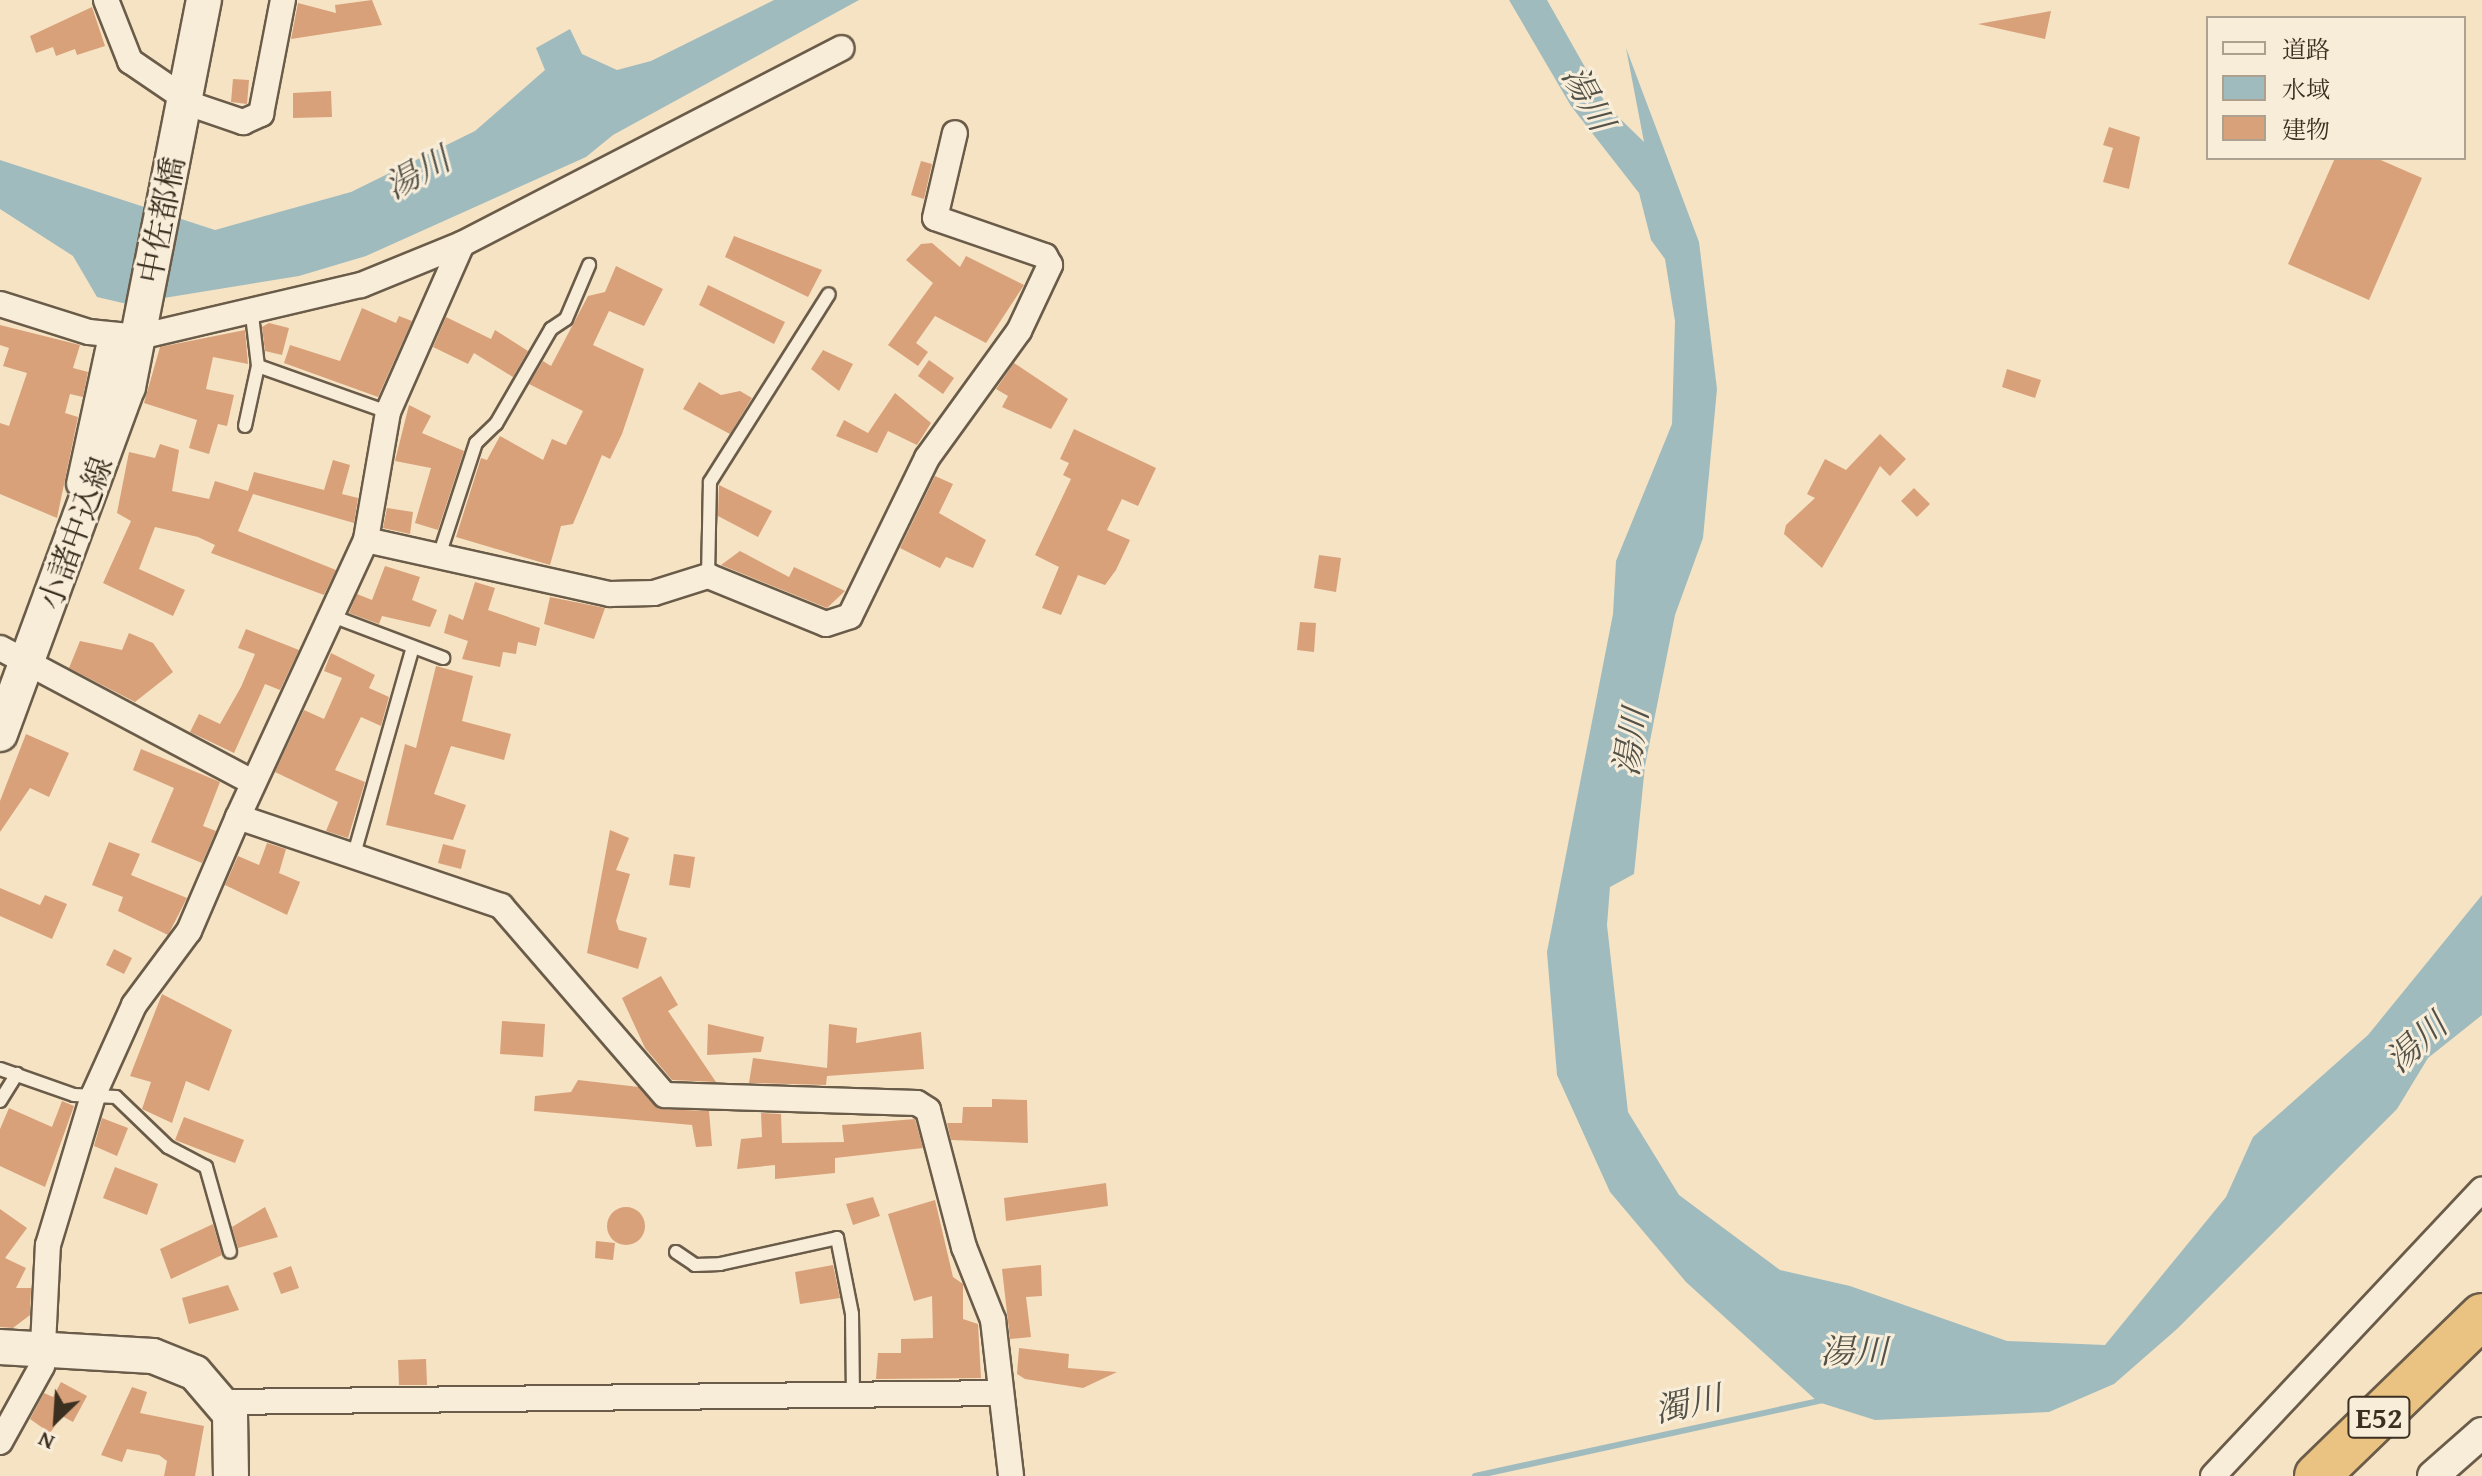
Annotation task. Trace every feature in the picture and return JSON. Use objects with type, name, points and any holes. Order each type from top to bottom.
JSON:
[{"type":"highway","name":"E52","points":[[2328,1470],[2482,1316]]},
{"type":"main road","points":[[185,105],[204,0]]},
{"type":"main road","name":"中佐都橋","points":[[130,334],[185,105]]},
{"type":"main road","name":"小諸中込線","points":[[0,734],[14,656],[85,513],[130,334]]},
{"type":"main road","points":[[0,1347],[43,1352],[153,1356],[195,1373],[223,1402],[233,1430],[231,1476]]},
{"type":"street","points":[[106,0],[130,61],[185,105],[229,121],[252,122],[261,114],[283,0]]},
{"type":"street","points":[[0,304],[130,334],[252,315],[361,285],[462,244],[841,48]]},
{"type":"street","points":[[366,540],[610,594],[654,593],[708,576],[826,624],[850,616],[927,458],[1019,331],[1049,260],[935,218],[955,133]]},
{"type":"street","points":[[0,1442],[28,1399],[43,1352],[48,1245],[93,1096],[134,1005],[189,931],[252,782],[366,540],[388,412],[462,244]]},
{"type":"street","points":[[14,656],[252,782]]},
{"type":"street","points":[[238,817],[501,906],[665,1095],[917,1103],[928,1110],[964,1247],[993,1320],[999,1393],[1011,1476]]},
{"type":"street","points":[[2213,1476],[2482,1190]]},
{"type":"street","points":[[223,1402],[999,1393]]},
{"type":"street","points":[[2433,1476],[2482,1433]]},
{"type":"lane","points":[[439,556],[476,443],[496,424],[551,329],[566,319],[589,265]]},
{"type":"lane","points":[[708,576],[710,482],[829,294]]},
{"type":"lane","points":[[245,426],[258,366],[252,315]]},
{"type":"lane","points":[[258,366],[388,412]]},
{"type":"lane","points":[[332,616],[443,658]]},
{"type":"lane","points":[[354,854],[413,647]]},
{"type":"lane","points":[[0,1069],[93,1096],[116,1097],[168,1147],[206,1167],[230,1252]]},
{"type":"lane","points":[[0,1101],[17,1074]]},
{"type":"lane","points":[[676,1252],[695,1265],[720,1264],[837,1238],[852,1314],[853,1395]]},
{"type":"water","name":"湯川","points":[[774,0],[859,0],[613,135],[586,157],[366,256],[299,276],[127,304],[97,297],[73,256],[0,209],[0,160],[215,230],[351,192],[475,131],[545,70],[536,48],[570,29],[582,54],[617,70],[651,61]]},
{"type":"water","name":"湯川","points":[[1509,0],[1547,0],[1607,106],[1644,142],[1626,48],[1699,242],[1717,389],[1703,538],[1675,615],[1645,766],[1634,874],[1610,887],[1607,925],[1628,1112],[1679,1195],[1780,1270],[1850,1286],[2007,1341],[2105,1345],[2226,1197],[2253,1137],[2368,1035],[2482,895],[2482,1015],[2428,1058],[2397,1109],[2177,1329],[2114,1384],[2049,1412],[1875,1420],[1818,1402],[1686,1282],[1610,1192],[1557,1075],[1547,952],[1613,614],[1616,561],[1672,424],[1675,321],[1665,259],[1651,240],[1639,193],[1571,106]]},
{"type":"building","points":[[372,0],[382,25],[291,39],[298,3],[336,13],[335,5]]},
{"type":"building","points":[[92,7],[105,46],[77,55],[75,49],[56,56],[53,47],[36,53],[30,36]]},
{"type":"building","points":[[2051,11],[2045,39],[1978,24]]},
{"type":"building","points":[[233,79],[249,80],[247,104],[231,102]]},
{"type":"building","points":[[331,91],[332,117],[293,118],[293,93]]},
{"type":"building","points":[[2109,127],[2140,137],[2129,189],[2103,182],[2113,148],[2103,145]]},
{"type":"building","points":[[2334,160],[2381,160],[2422,178],[2369,300],[2288,264]]},
{"type":"building","points":[[921,161],[932,164],[924,199],[911,195]]},
{"type":"building","points":[[734,236],[822,270],[808,297],[725,257]]},
{"type":"building","points":[[932,243],[960,267],[966,256],[1024,285],[986,343],[935,316],[916,343],[928,352],[918,366],[888,345],[933,283],[906,260],[921,244]]},
{"type":"building","points":[[616,266],[663,289],[644,326],[609,311],[593,345],[644,369],[622,434],[610,459],[602,455],[573,524],[561,526],[550,565],[456,537],[481,458],[487,460],[500,436],[543,460],[552,439],[566,445],[583,411],[529,384],[543,361],[551,366],[588,296],[605,292]]},
{"type":"building","points":[[708,285],[785,322],[774,344],[699,305]]},
{"type":"building","points":[[362,308],[396,323],[399,316],[412,321],[378,397],[284,363],[290,345],[340,361]]},
{"type":"building","points":[[446,317],[491,339],[495,330],[528,351],[513,377],[474,353],[468,364],[433,347]]},
{"type":"building","points":[[269,323],[289,328],[282,355],[265,351],[262,327]]},
{"type":"building","points":[[0,325],[80,345],[73,368],[88,372],[83,397],[70,394],[65,413],[78,417],[57,518],[0,494],[0,423],[9,426],[27,373],[3,366],[9,348],[0,345]]},
{"type":"building","points":[[245,330],[248,364],[213,357],[206,389],[234,395],[227,426],[218,424],[209,454],[189,448],[197,420],[144,403],[160,347]]},
{"type":"building","points":[[823,350],[853,364],[839,391],[811,369]]},
{"type":"building","points":[[929,360],[954,378],[943,394],[918,376]]},
{"type":"building","points":[[1014,363],[1068,399],[1051,429],[1002,407],[1008,396],[996,389]]},
{"type":"building","points":[[2007,369],[2041,380],[2035,398],[2002,387]]},
{"type":"building","points":[[699,382],[721,395],[740,391],[752,398],[730,434],[683,409]]},
{"type":"building","points":[[895,393],[931,423],[917,445],[888,431],[877,453],[836,436],[844,420],[868,433]]},
{"type":"building","points":[[409,405],[431,416],[422,433],[464,451],[438,530],[415,523],[431,468],[395,461]]},
{"type":"building","points":[[1074,429],[1156,468],[1138,506],[1122,499],[1107,530],[1130,540],[1116,570],[1105,585],[1078,575],[1061,615],[1042,608],[1059,567],[1035,555],[1071,479],[1063,475],[1069,463],[1060,459]]},
{"type":"building","points":[[1880,434],[1906,459],[1890,476],[1880,466],[1822,568],[1784,534],[1786,525],[1815,498],[1807,494],[1825,459],[1846,470]]},
{"type":"building","points":[[160,444],[179,450],[172,491],[209,499],[215,481],[248,491],[254,472],[324,490],[333,460],[350,465],[342,494],[358,498],[354,523],[253,494],[238,531],[336,570],[324,595],[211,553],[215,545],[198,537],[155,527],[139,569],[185,590],[173,616],[103,583],[131,521],[117,513],[129,452],[155,458]]},
{"type":"building","points":[[935,476],[953,484],[939,513],[986,540],[973,568],[946,557],[940,568],[900,548]]},
{"type":"building","points":[[719,485],[772,511],[758,537],[718,516]]},
{"type":"building","points":[[1914,488],[1930,504],[1917,517],[1901,501]]},
{"type":"building","points":[[387,508],[413,512],[410,534],[383,528]]},
{"type":"building","points":[[740,551],[789,577],[794,567],[845,591],[827,608],[721,565]]},
{"type":"building","points":[[1319,555],[1341,558],[1336,592],[1314,588]]},
{"type":"building","points":[[385,566],[420,577],[412,600],[437,610],[430,627],[382,616],[379,624],[349,613],[357,594],[372,600]]},
{"type":"building","points":[[475,582],[495,588],[488,610],[540,628],[536,646],[518,642],[516,654],[503,652],[500,667],[462,659],[468,641],[444,633],[449,614],[463,620]]},
{"type":"building","points":[[550,597],[605,608],[594,639],[544,624]]},
{"type":"building","points":[[1300,622],[1316,623],[1314,652],[1297,650]]},
{"type":"building","points":[[246,629],[299,650],[280,690],[265,684],[234,753],[190,732],[199,714],[220,724],[241,687],[255,654],[238,648]]},
{"type":"building","points":[[129,633],[153,643],[173,672],[135,702],[69,668],[80,641],[122,650]]},
{"type":"building","points":[[331,653],[375,675],[369,688],[389,697],[381,726],[361,717],[335,770],[365,782],[348,838],[326,831],[338,802],[275,772],[304,710],[324,719],[342,678],[324,671]]},
{"type":"building","points":[[436,666],[473,676],[462,721],[511,734],[504,760],[451,746],[434,794],[466,805],[453,840],[386,825],[405,744],[416,748]]},
{"type":"building","points":[[26,734],[69,753],[49,797],[30,788],[0,832],[0,801]]},
{"type":"building","points":[[141,749],[220,782],[203,826],[216,831],[202,863],[151,842],[174,788],[133,770]]},
{"type":"building","points":[[610,830],[629,838],[616,870],[630,874],[616,921],[619,930],[647,938],[638,969],[587,953]]},
{"type":"building","points":[[109,842],[140,854],[131,875],[187,898],[168,935],[118,911],[123,897],[92,885]]},
{"type":"building","points":[[267,843],[286,849],[279,873],[300,882],[287,915],[225,885],[238,856],[259,865]]},
{"type":"building","points":[[443,844],[466,850],[461,869],[438,863]]},
{"type":"building","points":[[674,854],[695,857],[690,888],[669,885]]},
{"type":"building","points":[[0,888],[40,905],[45,895],[67,904],[52,939],[0,916]]},
{"type":"building","points":[[114,949],[132,958],[124,974],[106,965]]},
{"type":"building","points":[[661,976],[678,1005],[668,1011],[716,1082],[672,1080],[645,1048],[622,998]]},
{"type":"building","points":[[162,994],[232,1030],[209,1091],[186,1081],[172,1123],[142,1109],[151,1082],[130,1076]]},
{"type":"building","points":[[502,1021],[545,1024],[543,1057],[500,1054]]},
{"type":"building","points":[[708,1024],[764,1037],[761,1052],[707,1055]]},
{"type":"building","points":[[829,1024],[857,1028],[856,1043],[921,1032],[924,1069],[827,1076],[826,1085],[749,1083],[753,1058],[827,1068]]},
{"type":"building","points":[[578,1080],[639,1087],[659,1109],[709,1111],[712,1146],[696,1147],[692,1125],[534,1111],[535,1096],[571,1092]]},
{"type":"building","points":[[992,1099],[1027,1100],[1028,1143],[951,1140],[947,1123],[962,1123],[963,1107],[992,1107]]},
{"type":"building","points":[[62,1101],[74,1106],[45,1187],[0,1166],[0,1129],[9,1108],[52,1127]]},
{"type":"building","points":[[761,1113],[781,1114],[782,1143],[844,1142],[842,1125],[915,1119],[923,1148],[835,1158],[835,1173],[775,1179],[775,1165],[737,1169],[741,1139],[762,1137]]},
{"type":"building","points":[[184,1117],[244,1140],[235,1163],[175,1140]]},
{"type":"building","points":[[102,1118],[128,1128],[117,1156],[94,1146]]},
{"type":"building","points":[[115,1167],[158,1184],[147,1215],[103,1198]]},
{"type":"building","points":[[1106,1183],[1108,1206],[1006,1221],[1004,1198]]},
{"type":"building","points":[[873,1197],[880,1216],[853,1225],[846,1204]]},
{"type":"building","points":[[935,1200],[953,1277],[963,1284],[963,1319],[978,1324],[981,1378],[876,1379],[878,1353],[901,1353],[901,1339],[933,1338],[932,1296],[914,1301],[888,1214]]},
{"type":"building","points":[[265,1207],[278,1237],[238,1248],[232,1227]]},
{"type":"building","points":[[626,1207],[639,1213],[645,1226],[639,1239],[626,1245],[613,1239],[607,1226],[613,1213]]},
{"type":"building","points":[[0,1209],[27,1228],[5,1258],[26,1268],[16,1288],[31,1288],[30,1315],[13,1328],[0,1327]]},
{"type":"building","points":[[213,1224],[222,1255],[171,1279],[160,1249]]},
{"type":"building","points":[[596,1241],[615,1243],[613,1260],[595,1258]]},
{"type":"building","points":[[833,1265],[840,1298],[800,1304],[795,1272]]},
{"type":"building","points":[[1041,1265],[1042,1296],[1026,1297],[1031,1337],[1010,1339],[1002,1269]]},
{"type":"building","points":[[291,1266],[299,1288],[281,1294],[273,1273]]},
{"type":"building","points":[[228,1285],[239,1310],[189,1324],[182,1298]]},
{"type":"building","points":[[1019,1348],[1069,1354],[1068,1368],[1117,1372],[1083,1388],[1025,1379],[1017,1374]]},
{"type":"building","points":[[426,1359],[427,1385],[399,1385],[398,1360]]},
{"type":"building","points":[[61,1382],[87,1396],[73,1422],[62,1416],[50,1433],[30,1419],[44,1393],[53,1397]]},
{"type":"building","points":[[132,1387],[147,1392],[140,1413],[204,1426],[195,1476],[164,1476],[167,1461],[159,1455],[127,1449],[122,1462],[101,1455]]},
{"type":"waterway","name":"濁川","points":[[1475,1476],[1823,1400]]}]
